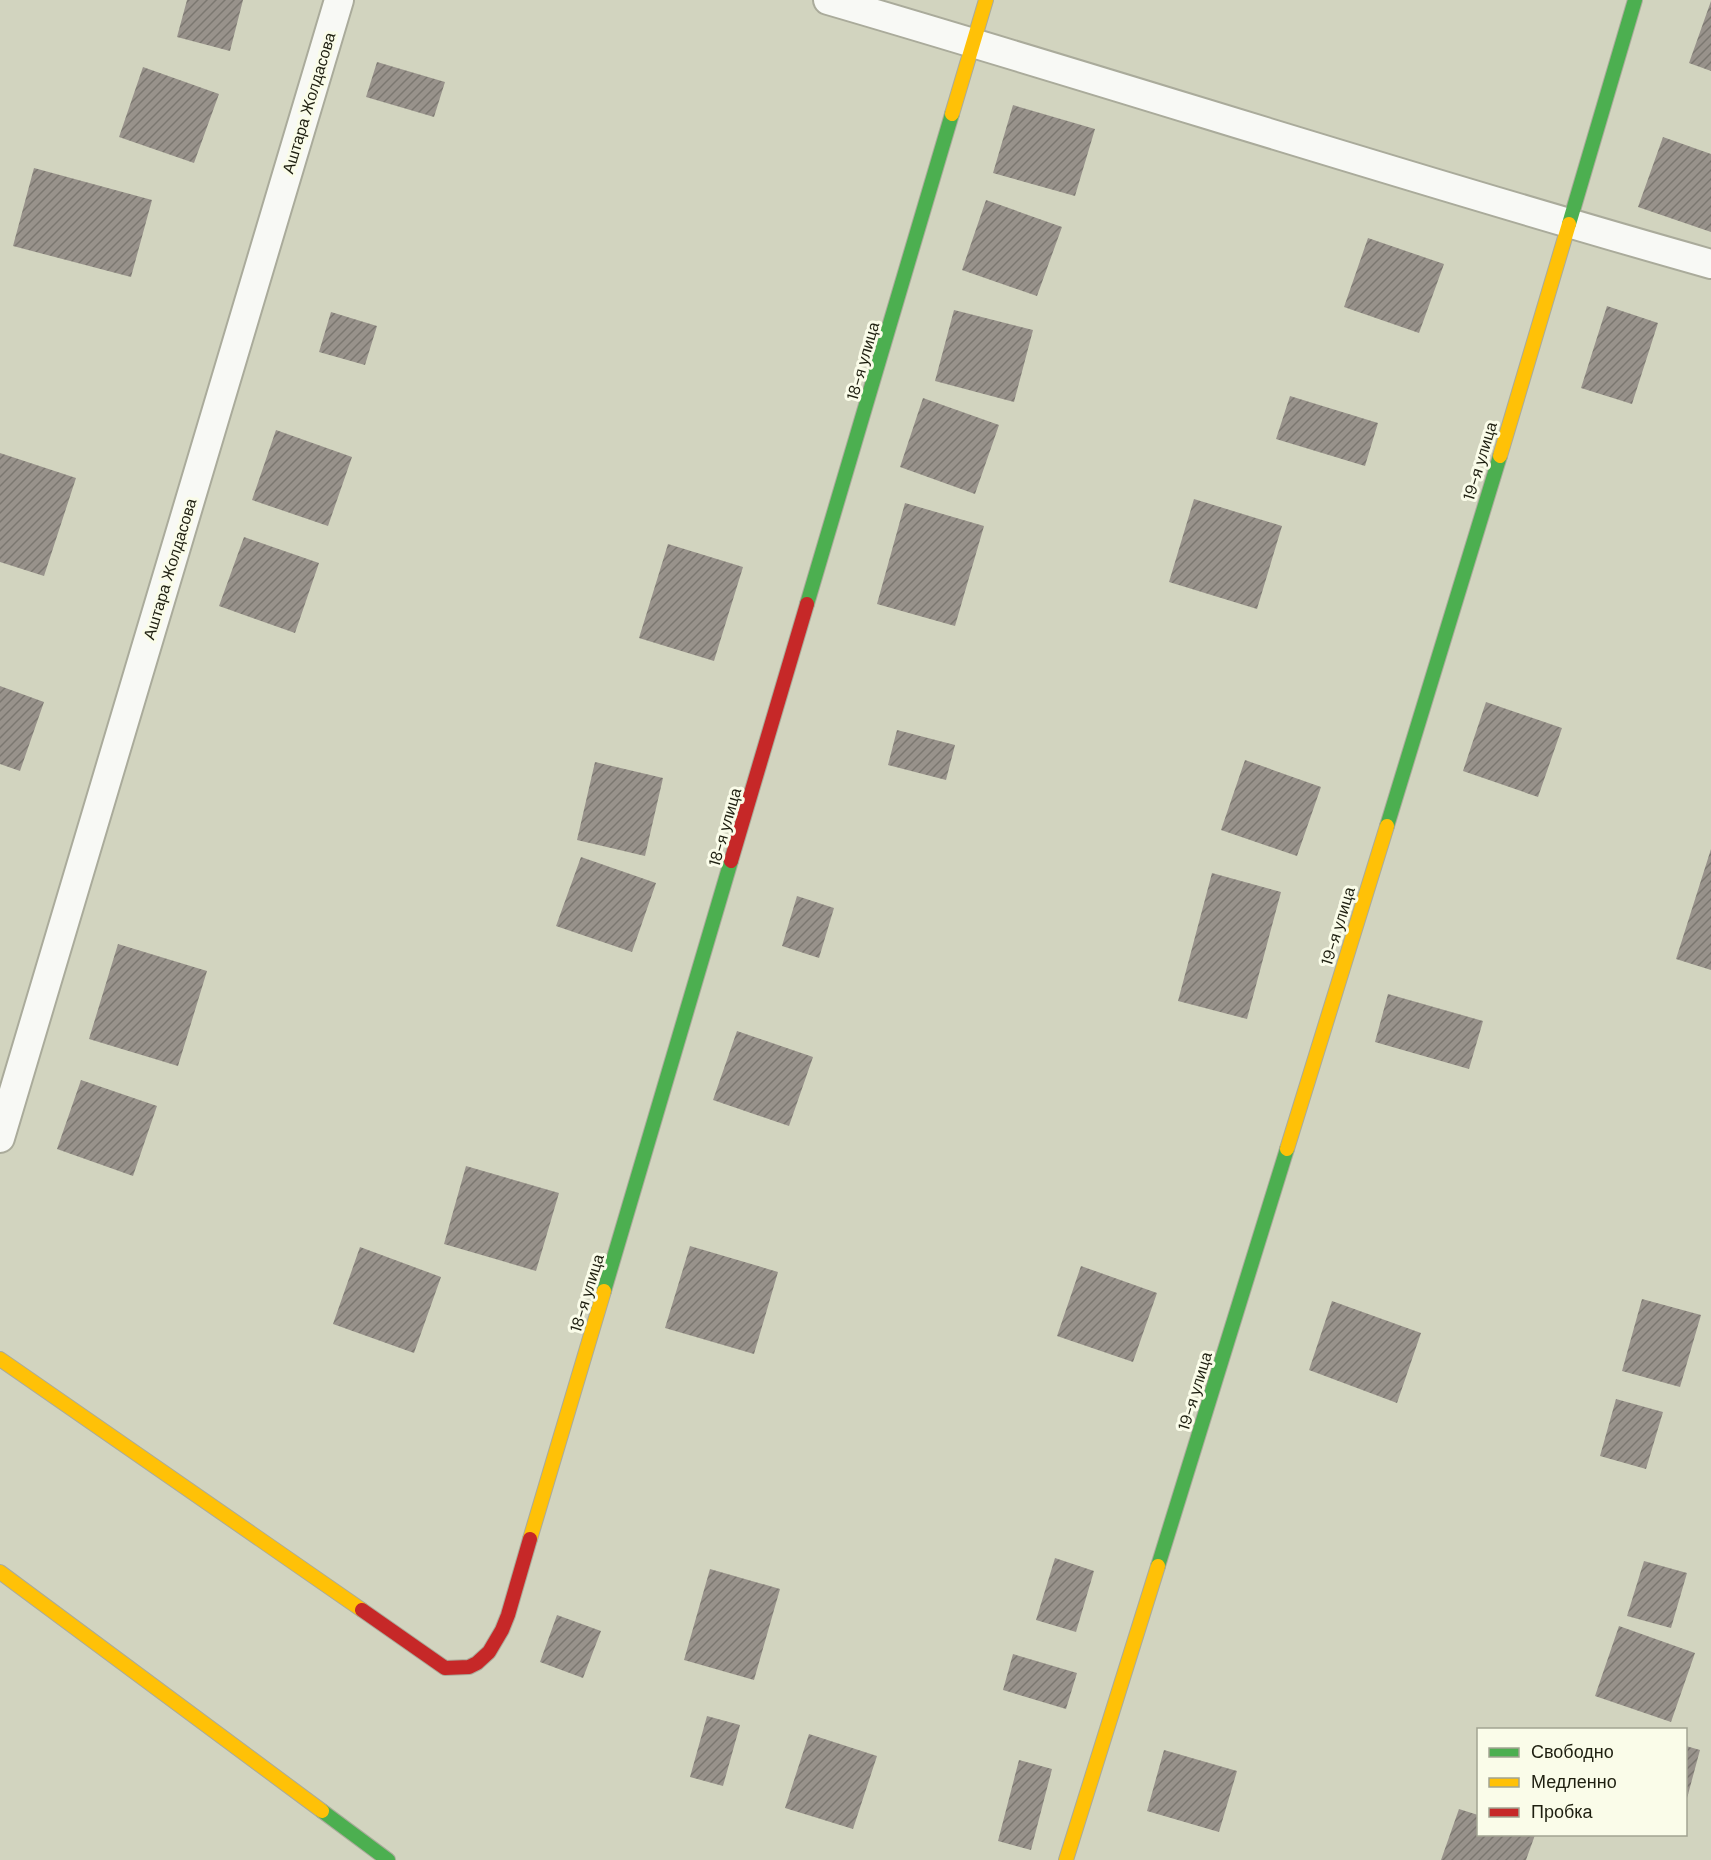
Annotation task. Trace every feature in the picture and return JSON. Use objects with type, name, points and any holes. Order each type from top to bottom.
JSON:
[{"type":"street","name":"Аштара Жолдасова","points":[[0,1138],[339,0]]},
{"type":"street","points":[[828,0],[1569,225],[1711,264]]},
{"type":"street","name":"18-я улица","points":[[0,1359],[445,1668],[468,1668],[484,1657],[498,1641],[508,1615],[986,0]]},
{"type":"street","name":"19-я улица","points":[[1066,1860],[1259,1241],[1569,225],[1635,0]]},
{"type":"street","points":[[0,1572],[388,1860]]},
{"type":"building","points":[[187,0],[243,0],[230,51],[177,37]]},
{"type":"building","points":[[1711,1],[1711,71],[1689,63]]},
{"type":"building","points":[[377,62],[445,82],[434,117],[366,97]]},
{"type":"building","points":[[143,67],[219,94],[194,163],[119,137]]},
{"type":"building","points":[[1013,105],[1095,129],[1075,196],[993,173]]},
{"type":"building","points":[[1663,137],[1711,154],[1711,232],[1638,207]]},
{"type":"building","points":[[34,168],[152,200],[131,277],[13,246]]},
{"type":"building","points":[[986,200],[1062,227],[1037,296],[962,270]]},
{"type":"building","points":[[1368,238],[1444,264],[1419,333],[1344,307]]},
{"type":"building","points":[[1607,306],[1658,323],[1632,404],[1581,388]]},
{"type":"building","points":[[954,310],[1033,330],[1014,402],[935,381]]},
{"type":"building","points":[[331,312],[377,326],[365,365],[319,352]]},
{"type":"building","points":[[1290,396],[1378,423],[1365,466],[1276,439]]},
{"type":"building","points":[[923,398],[999,425],[975,494],[900,467]]},
{"type":"building","points":[[276,430],[352,457],[328,526],[252,500]]},
{"type":"building","points":[[0,453],[76,478],[44,576],[0,562]]},
{"type":"building","points":[[1194,499],[1282,526],[1257,609],[1169,582]]},
{"type":"building","points":[[905,503],[984,526],[955,626],[877,604]]},
{"type":"building","points":[[244,537],[319,563],[295,633],[219,606]]},
{"type":"building","points":[[668,544],[743,567],[714,661],[639,638]]},
{"type":"building","points":[[0,686],[44,702],[20,771],[0,764]]},
{"type":"building","points":[[1486,702],[1562,728],[1538,797],[1463,771]]},
{"type":"building","points":[[897,730],[955,745],[946,780],[888,765]]},
{"type":"building","points":[[1245,760],[1321,787],[1297,856],[1221,830]]},
{"type":"building","points":[[595,762],[663,778],[645,856],[577,840]]},
{"type":"building","points":[[1711,849],[1711,970],[1676,959]]},
{"type":"building","points":[[581,857],[656,883],[632,952],[556,926]]},
{"type":"building","points":[[1212,873],[1281,892],[1247,1019],[1178,1001]]},
{"type":"building","points":[[797,896],[834,908],[819,958],[782,946]]},
{"type":"building","points":[[118,944],[207,971],[178,1066],[89,1039]]},
{"type":"building","points":[[1388,994],[1483,1021],[1469,1069],[1375,1042]]},
{"type":"building","points":[[737,1031],[813,1057],[789,1126],[713,1100]]},
{"type":"building","points":[[81,1080],[157,1106],[133,1176],[57,1149]]},
{"type":"building","points":[[466,1166],[559,1193],[536,1271],[444,1244]]},
{"type":"building","points":[[690,1246],[778,1272],[754,1354],[665,1328]]},
{"type":"building","points":[[360,1247],[441,1277],[414,1353],[333,1324]]},
{"type":"building","points":[[1081,1266],[1157,1293],[1133,1362],[1057,1336]]},
{"type":"building","points":[[1642,1299],[1701,1315],[1680,1387],[1622,1371]]},
{"type":"building","points":[[1332,1301],[1421,1333],[1397,1403],[1309,1370]]},
{"type":"building","points":[[1616,1399],[1663,1412],[1646,1469],[1600,1456]]},
{"type":"building","points":[[1055,1558],[1094,1571],[1076,1632],[1036,1620]]},
{"type":"building","points":[[1644,1561],[1687,1573],[1671,1628],[1627,1616]]},
{"type":"building","points":[[710,1569],[780,1589],[754,1680],[684,1660]]},
{"type":"building","points":[[557,1615],[601,1631],[583,1678],[540,1662]]},
{"type":"building","points":[[1619,1626],[1695,1653],[1671,1722],[1595,1696]]},
{"type":"building","points":[[1013,1654],[1077,1673],[1066,1709],[1003,1690]]},
{"type":"building","points":[[707,1716],[740,1725],[723,1786],[690,1777]]},
{"type":"building","points":[[809,1734],[877,1756],[853,1829],[785,1808]]},
{"type":"building","points":[[1687,1746],[1700,1750],[1687,1798]]},
{"type":"building","points":[[1164,1750],[1237,1771],[1219,1832],[1147,1811]]},
{"type":"building","points":[[1019,1760],[1052,1769],[1031,1850],[998,1841]]},
{"type":"building","points":[[1459,1809],[1477,1815],[1477,1836],[1535,1836],[1526,1860],[1441,1860]]},
{"type":"traffic: fast","points":[[1569,224],[1635,0]]},
{"type":"traffic: fast","points":[[807,604],[952,114]]},
{"type":"traffic: fast","points":[[1387,826],[1500,456]]},
{"type":"traffic: fast","points":[[604,1291],[731,861]]},
{"type":"traffic: fast","points":[[1158,1566],[1287,1149]]},
{"type":"traffic: fast","points":[[322,1811],[388,1860]]},
{"type":"traffic: slow","points":[[952,114],[986,0]]},
{"type":"traffic: slow","points":[[1500,456],[1569,224]]},
{"type":"traffic: slow","points":[[1287,1149],[1387,826]]},
{"type":"traffic: slow","points":[[530,1539],[604,1291]]},
{"type":"traffic: slow","points":[[0,1359],[362,1610]]},
{"type":"traffic: slow","points":[[1066,1860],[1158,1566]]},
{"type":"traffic: slow","points":[[0,1572],[322,1811]]},
{"type":"traffic: jam","points":[[731,861],[807,604]]},
{"type":"traffic: jam","points":[[362,1610],[445,1668],[469,1667],[489,1652],[502,1630],[530,1539]]}]
